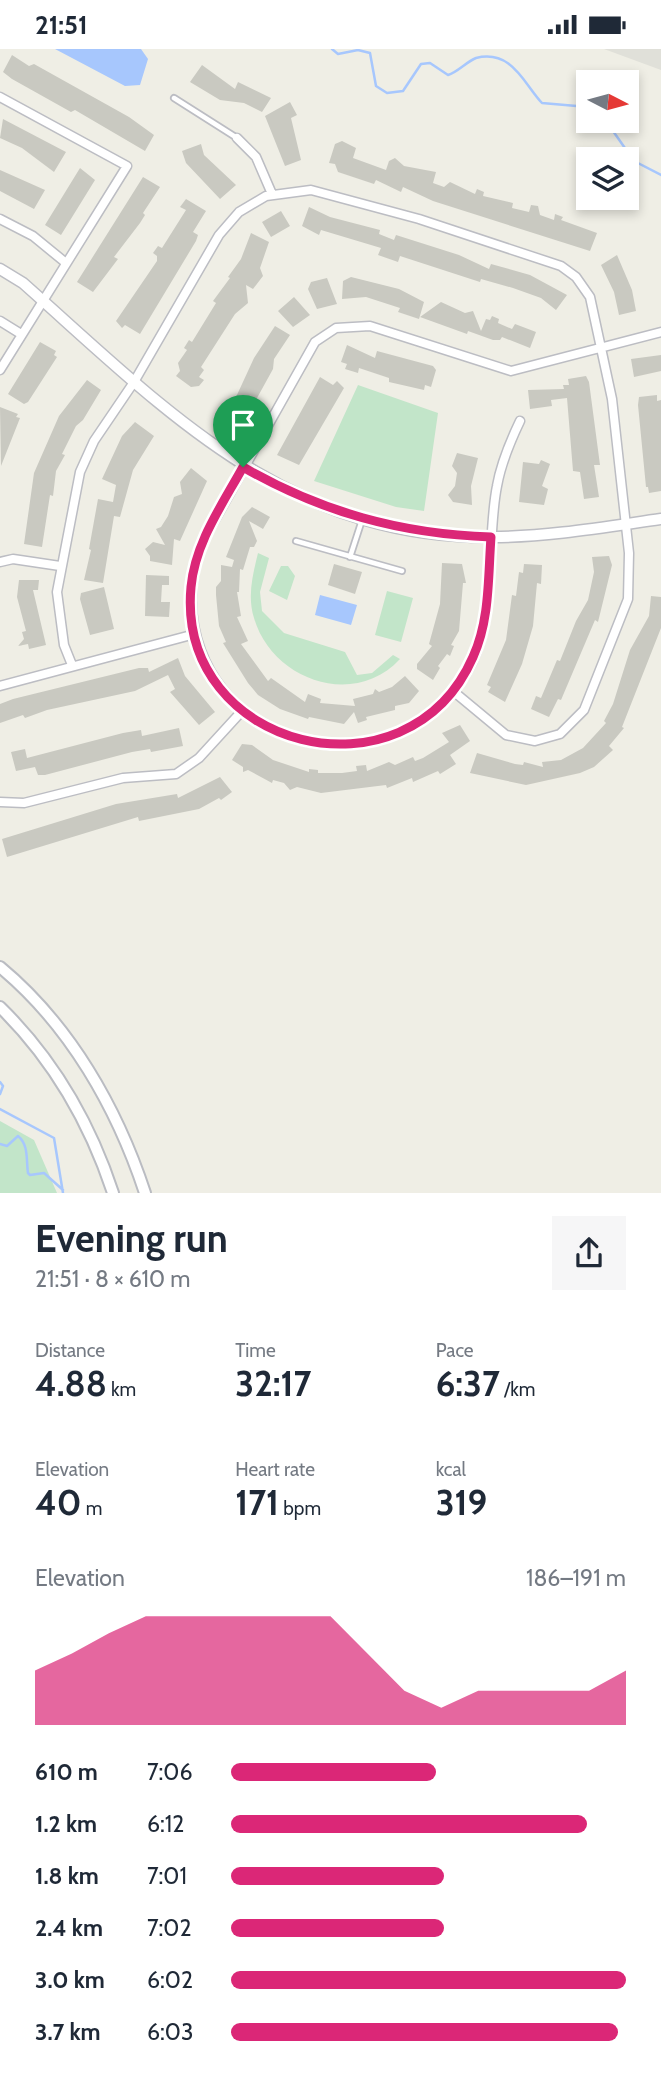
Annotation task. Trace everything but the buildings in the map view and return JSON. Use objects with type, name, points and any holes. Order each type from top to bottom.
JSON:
[{"type":"main road","points":[[0,967],[58,1028],[89,1070],[112,1112],[145,1193]]},
{"type":"main road","points":[[0,1007],[22,1028],[65,1087],[90,1133],[113,1193]]},
{"type":"street","points":[[0,97],[127,166],[0,370]]},
{"type":"street","points":[[237,138],[256,156],[272,194]]},
{"type":"street","points":[[72,665],[65,645],[57,592],[80,472],[94,441],[134,382],[219,235],[239,212],[272,194],[296,189],[326,192],[561,266],[576,277],[590,297],[619,444],[626,524],[628,599],[584,710],[570,728],[549,738],[520,739],[499,731],[453,691]]},
{"type":"street","points":[[0,219],[33,236],[66,263]]},
{"type":"street","points":[[0,269],[42,300],[177,420],[243,467],[295,494],[362,519],[424,533],[491,537],[661,519]]},
{"type":"street","points":[[0,321],[21,334]]},
{"type":"street","points":[[520,421],[502,465],[491,537],[483,628],[473,658],[453,691],[407,730],[359,745],[323,746],[303,741],[265,726],[242,711],[213,675],[195,634],[191,590],[196,558],[307,352],[336,328],[370,326],[511,372],[661,331]]},
{"type":"street","points":[[0,562],[13,559],[60,566]]},
{"type":"street","points":[[0,687],[72,665],[195,634]]},
{"type":"street","points":[[0,802],[24,803],[123,778],[176,774],[199,758],[242,711]]},
{"type":"lane","points":[[174,98],[237,138]]},
{"type":"lane","points":[[350,557],[362,519]]},
{"type":"lane","points":[[296,541],[402,571]]},
{"type":"shaded area","points":[[604,49],[661,49],[661,70]]},
{"type":"green space","points":[[358,385],[438,413],[424,511],[396,507],[314,481]]},
{"type":"green space","points":[[258,553],[269,558],[260,592],[262,611],[284,633],[345,652],[357,675],[372,673],[393,655],[400,659],[381,674],[360,682],[338,684],[316,681],[278,658],[264,640],[252,610],[251,593]]},
{"type":"green space","points":[[281,566],[288,566],[295,576],[287,600],[269,591]]},
{"type":"green space","points":[[387,591],[413,598],[401,642],[375,635]]},
{"type":"green space","points":[[0,1121],[34,1140],[57,1193],[0,1193]]},
{"type":"water","points":[[55,49],[141,49],[148,59],[140,85],[125,86]]},
{"type":"water","points":[[320,595],[357,605],[351,625],[315,615]]},
{"type":"waterway","points":[[332,49],[338,54],[358,50],[370,53],[376,86],[387,93],[403,91],[421,64],[430,63],[448,75],[476,58],[488,57],[508,63],[542,103],[576,106]]},
{"type":"waterway","points":[[614,133],[634,161],[661,175]]},
{"type":"waterway","points":[[0,1082],[3,1086],[0,1094]]},
{"type":"waterway","points":[[0,1109],[54,1138],[63,1193]]},
{"type":"waterway","points":[[0,1144],[7,1146],[18,1136],[25,1148],[28,1173],[44,1173],[63,1190]]},
{"type":"route","points":[[243,467],[295,494],[362,519],[424,533],[491,537],[485,617],[473,658],[453,691],[407,730],[359,745],[323,746],[283,735],[250,718],[218,684],[201,653],[195,634],[191,609],[192,576],[203,541],[243,467]]}]
